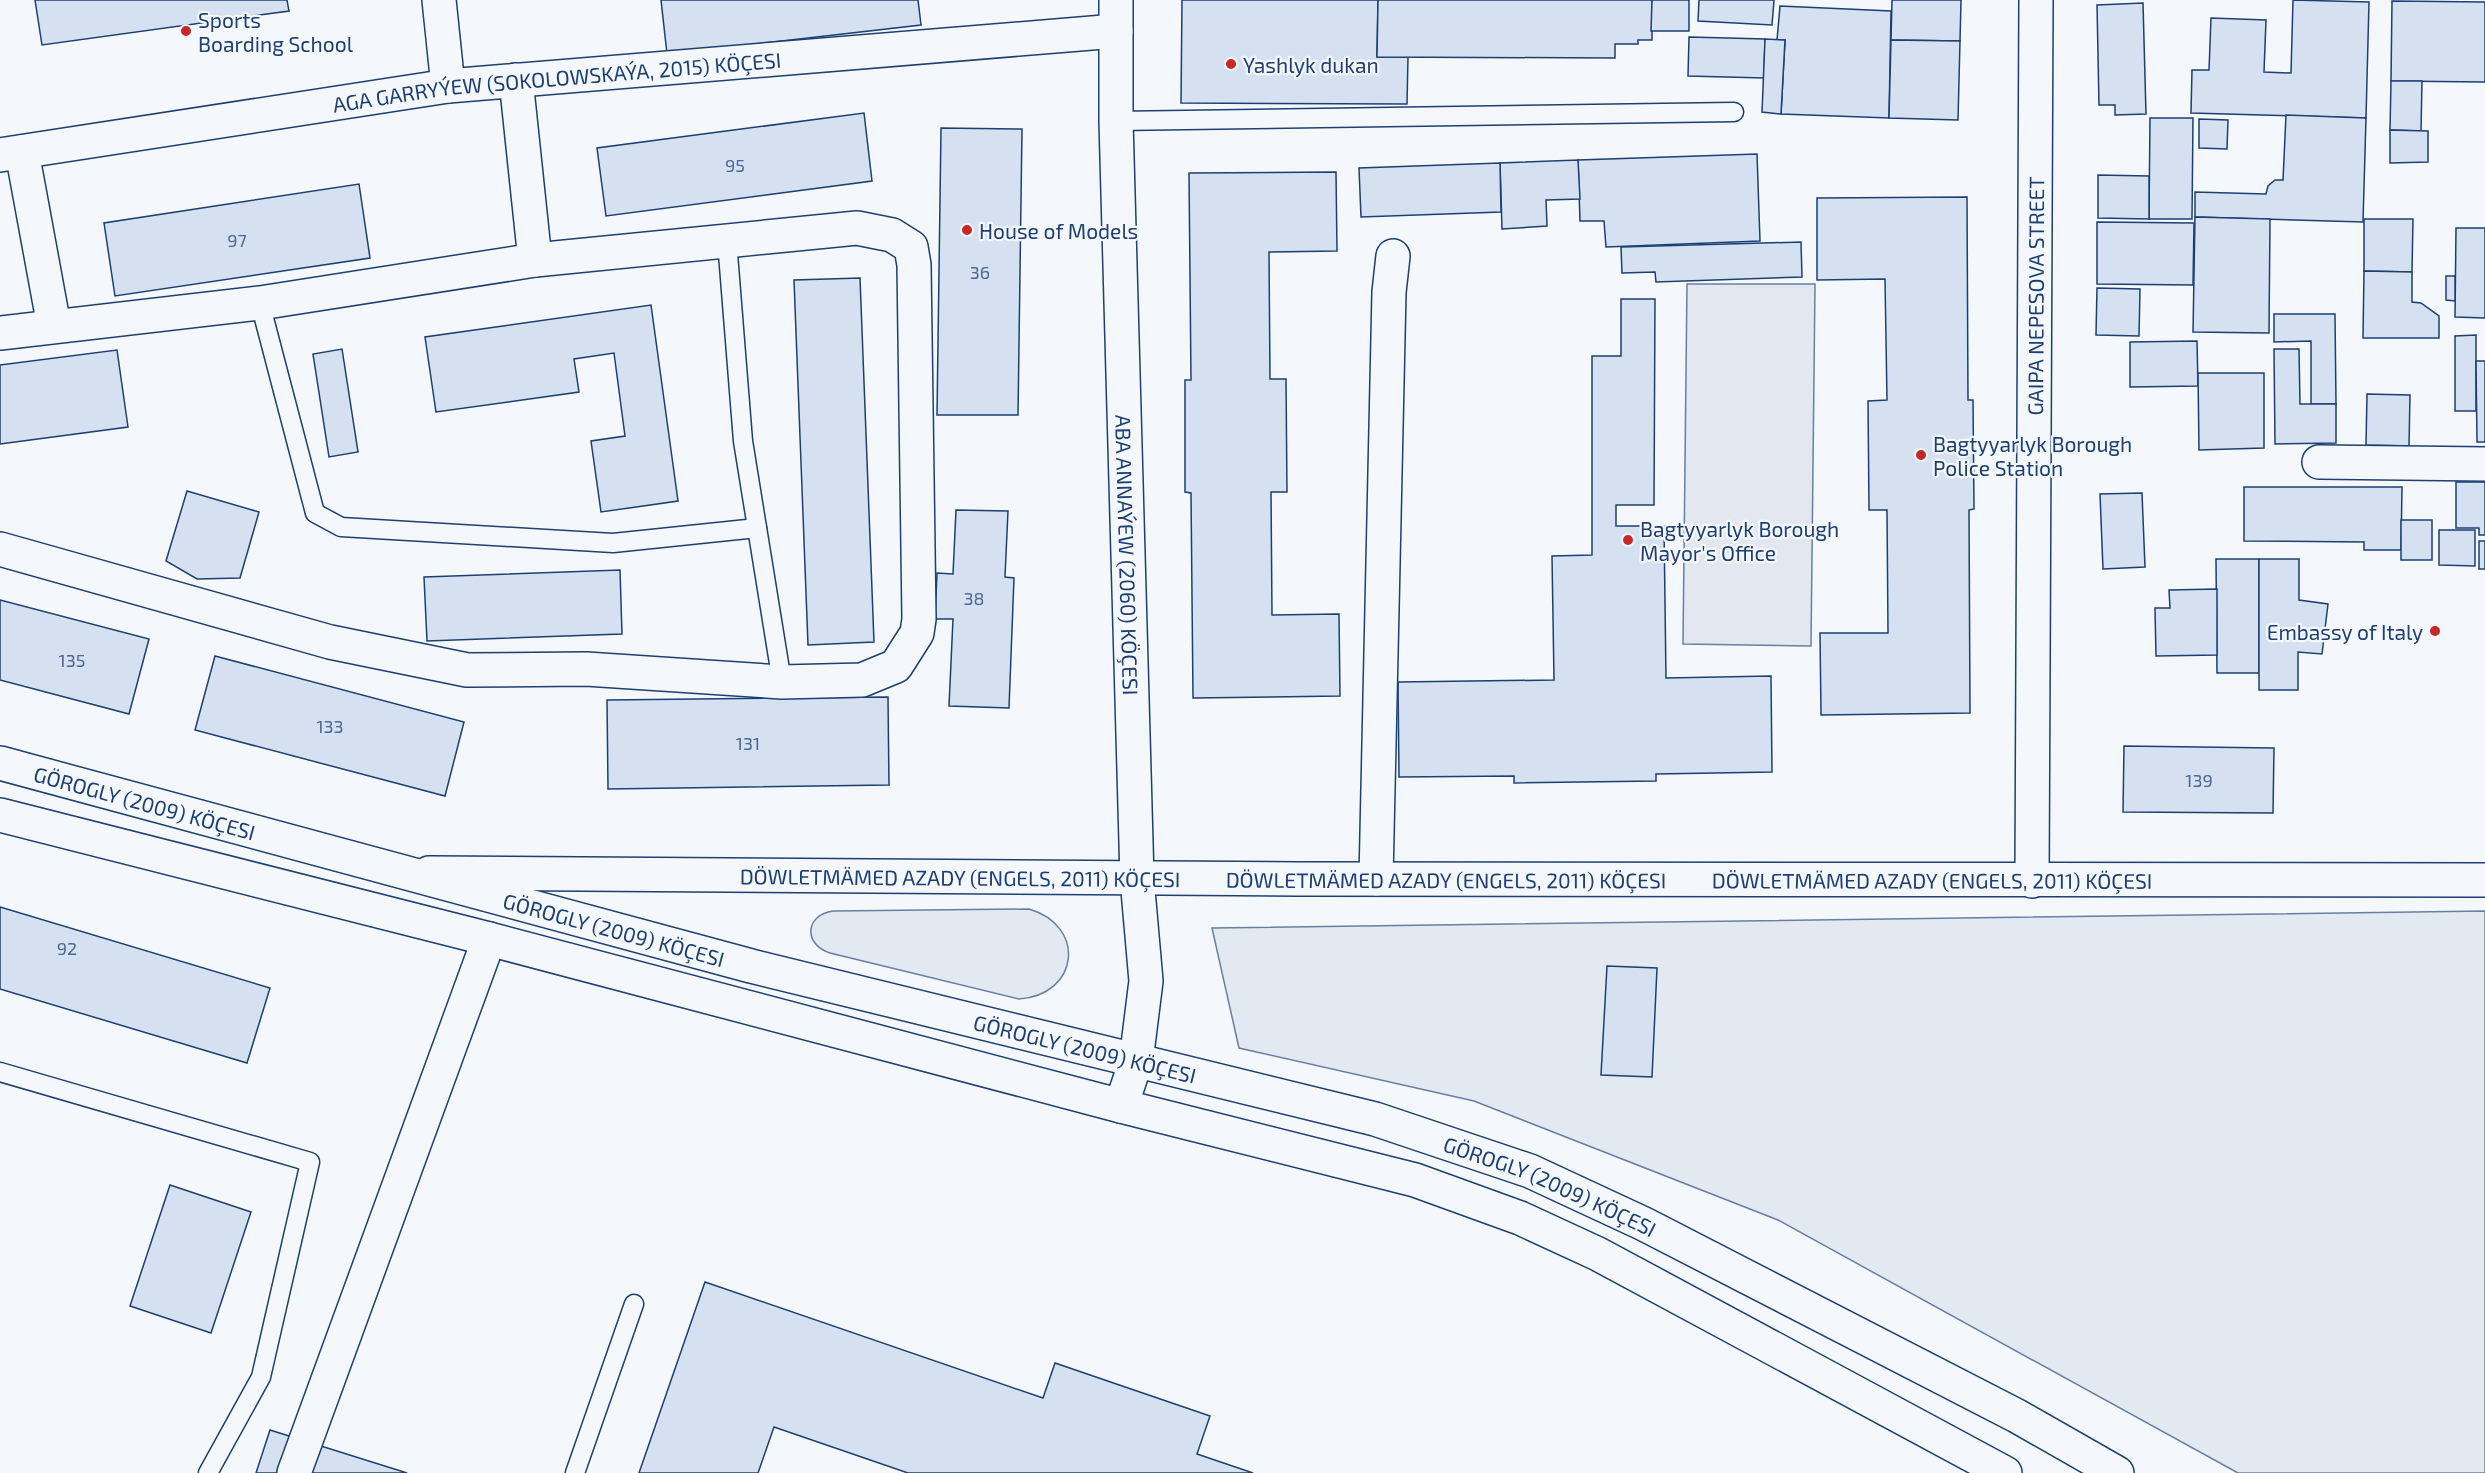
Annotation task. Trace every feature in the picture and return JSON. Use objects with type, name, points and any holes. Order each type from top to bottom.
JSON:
[{"type":"street","points":[[439,0],[448,86]]},
{"type":"street","name":"GAIPA NEPESOVA STREET","points":[[2032,881],[2036,0]]},
{"type":"street","name":"AGA GARRYÝEW (SOKOLOWSKAÝA, 2015) KÖÇESI","points":[[11,153],[448,86],[1116,16]]},
{"type":"street","name":"ABA ANNAÝEW (2060) KÖÇESI","points":[[1116,16],[1116,120],[1137,879],[1146,981],[1136,1061],[1120,1106]]},
{"type":"street","points":[[516,80],[535,260]]},
{"type":"street","points":[[11,153],[54,326]]},
{"type":"street","points":[[0,333],[260,303],[535,260],[857,228],[892,235],[910,247],[914,265],[917,633],[896,666],[861,680],[782,682],[586,669],[467,670],[330,642],[0,549]]},
{"type":"street","points":[[1376,879],[1389,292],[1393,256]]},
{"type":"street","points":[[2319,462],[2485,464]]},
{"type":"street","name":"GÖROGLY (2009) KÖÇESI","points":[[0,763],[751,966],[1375,1119],[1530,1172],[1644,1224],[2017,1416],[2117,1473]]},
{"type":"street","name":"GÖROGLY (2009) KÖÇESI","points":[[0,815],[489,939],[1120,1106],[1415,1180],[1520,1218],[1598,1254],[2005,1473]]},
{"type":"street","name":"DÖWLETMÄMED AZADY (ENGELS, 2011) KÖÇESI","points":[[407,873],[1137,879],[2485,880]]},
{"type":"street","points":[[294,1473],[489,939]]},
{"type":"lane","points":[[1116,120],[1734,112]]},
{"type":"lane","points":[[727,241],[743,441],[782,682]]},
{"type":"lane","points":[[260,303],[315,513],[341,527],[613,543],[757,528]]},
{"type":"lane","points":[[0,1072],[310,1162],[261,1377],[208,1473]]},
{"type":"lane","points":[[575,1473],[634,1304]]},
{"type":"shaded area","points":[[1687,284],[1815,284],[1811,646],[1683,644]]},
{"type":"shaded area","points":[[1029,909],[1048,918],[1060,930],[1067,944],[1068,959],[1064,973],[1054,986],[1039,995],[1019,999],[830,953],[815,943],[811,930],[817,918],[833,911]]},
{"type":"shaded area","points":[[2485,911],[2485,1473],[2238,1473],[1778,1220],[1474,1101],[1239,1048],[1212,928]]},
{"type":"building","points":[[35,0],[287,0],[289,11],[42,45]]},
{"type":"building","points":[[661,0],[918,0],[921,25],[667,54]]},
{"type":"building","points":[[1182,0],[1378,0],[1377,57],[1408,57],[1407,104],[1181,103]]},
{"type":"building","points":[[1378,0],[1652,0],[1652,40],[1638,40],[1638,44],[1615,44],[1615,58],[1377,57]]},
{"type":"building","points":[[1652,0],[1689,0],[1689,31],[1651,31]]},
{"type":"building","points":[[1699,0],[1774,0],[1772,25],[1698,21]]},
{"type":"building","points":[[1892,0],[1961,0],[1960,41],[1891,40]]},
{"type":"building","points":[[2293,0],[2369,2],[2366,118],[2191,113],[2192,70],[2209,70],[2211,18],[2266,20],[2264,72],[2291,73]]},
{"type":"building","points":[[2392,1],[2485,2],[2485,82],[2391,81]]},
{"type":"building","points":[[2143,3],[2146,114],[2115,115],[2115,105],[2099,105],[2097,5]]},
{"type":"building","points":[[1780,6],[1891,11],[1889,118],[1781,114],[1785,40],[1777,40]]},
{"type":"building","points":[[1689,37],[1765,39],[1764,78],[1688,76]]},
{"type":"building","points":[[1765,39],[1785,40],[1781,114],[1762,112]]},
{"type":"building","points":[[1891,40],[1960,41],[1958,120],[1889,118]]},
{"type":"building","points":[[2391,81],[2422,81],[2421,131],[2390,130]]},
{"type":"building","points":[[864,113],[872,181],[606,216],[597,148]]},
{"type":"building","points":[[2286,115],[2366,118],[2363,222],[2195,217],[2195,192],[2266,194],[2268,186],[2275,180],[2283,180]]},
{"type":"building","points":[[2150,118],[2193,118],[2192,219],[2149,219]]},
{"type":"building","points":[[2199,119],[2228,120],[2227,149],[2199,148]]},
{"type":"building","points":[[941,128],[1022,129],[1018,415],[937,415]]},
{"type":"building","points":[[2390,130],[2428,131],[2428,162],[2390,163]]},
{"type":"building","points":[[1757,154],[1760,241],[1606,247],[1604,221],[1580,221],[1578,160]]},
{"type":"building","points":[[1578,160],[1580,199],[1546,200],[1547,226],[1502,229],[1500,163]]},
{"type":"building","points":[[1500,163],[1501,212],[1361,217],[1359,168]]},
{"type":"building","points":[[1336,172],[1337,251],[1269,252],[1270,379],[1286,379],[1287,492],[1271,492],[1272,615],[1339,614],[1340,696],[1193,698],[1191,493],[1185,492],[1185,380],[1191,380],[1189,173]]},
{"type":"building","points":[[2098,175],[2149,176],[2149,219],[2098,218]]},
{"type":"building","points":[[359,184],[370,258],[115,296],[104,223]]},
{"type":"building","name":"Bagtyyarlyk Borough Police Station","points":[[1967,197],[1968,400],[1973,400],[1974,509],[1969,510],[1970,713],[1821,715],[1820,633],[1888,633],[1887,510],[1869,510],[1868,401],[1887,400],[1885,279],[1817,280],[1817,198]]},
{"type":"building","points":[[2195,217],[2270,219],[2269,333],[2193,332]]},
{"type":"building","points":[[2364,219],[2413,219],[2412,272],[2364,271]]},
{"type":"building","points":[[2097,222],[2194,223],[2193,285],[2097,284]]},
{"type":"building","points":[[2456,228],[2485,228],[2485,318],[2455,317]]},
{"type":"building","points":[[1801,242],[1802,277],[1656,282],[1655,272],[1622,273],[1621,247]]},
{"type":"building","points":[[2364,271],[2412,272],[2412,302],[2421,303],[2439,316],[2439,338],[2363,338]]},
{"type":"building","points":[[2446,276],[2455,276],[2455,301],[2446,300]]},
{"type":"building","points":[[860,278],[874,642],[808,645],[794,280]]},
{"type":"building","points":[[2097,288],[2140,289],[2139,336],[2096,335]]},
{"type":"building","name":"Bagtyyarlyk Borough Mayor's Office","points":[[1621,299],[1655,299],[1654,505],[1616,505],[1616,526],[1664,526],[1666,678],[1771,676],[1772,772],[1656,774],[1656,781],[1514,783],[1514,776],[1399,777],[1398,682],[1554,680],[1552,556],[1592,555],[1592,356],[1621,356]]},
{"type":"building","points":[[651,305],[678,501],[601,512],[591,441],[625,436],[614,353],[574,359],[579,392],[436,412],[425,337]]},
{"type":"building","points":[[2274,314],[2335,314],[2336,404],[2311,404],[2311,341],[2274,342]]},
{"type":"building","points":[[2476,335],[2476,411],[2455,411],[2455,336]]},
{"type":"building","points":[[2197,341],[2198,386],[2130,387],[2130,342]]},
{"type":"building","points":[[342,349],[358,452],[329,457],[313,354]]},
{"type":"building","points":[[2274,349],[2299,349],[2300,404],[2336,404],[2336,443],[2275,444]]},
{"type":"building","points":[[117,350],[128,427],[0,444],[0,365]]},
{"type":"building","points":[[2476,361],[2485,361],[2485,442],[2477,442]]},
{"type":"building","points":[[2198,373],[2264,373],[2264,448],[2199,450]]},
{"type":"building","points":[[2367,394],[2410,395],[2409,446],[2366,445]]},
{"type":"building","points":[[2456,482],[2485,482],[2485,535],[2479,535],[2479,528],[2456,528]]},
{"type":"building","points":[[2244,487],[2402,487],[2401,550],[2364,550],[2364,542],[2244,541]]},
{"type":"building","points":[[187,491],[259,512],[240,578],[197,579],[166,561]]},
{"type":"building","points":[[2142,493],[2145,567],[2103,569],[2100,494]]},
{"type":"building","points":[[956,510],[1008,511],[1005,577],[1014,578],[1009,708],[949,706],[953,619],[935,619],[937,573],[953,574]]},
{"type":"building","points":[[2401,520],[2432,520],[2432,560],[2401,560]]},
{"type":"building","points":[[2439,530],[2475,530],[2475,566],[2439,565]]},
{"type":"building","points":[[2479,541],[2485,541],[2485,569],[2479,569]]},
{"type":"building","points":[[2216,559],[2259,559],[2259,673],[2217,673]]},
{"type":"building","points":[[2259,559],[2299,559],[2299,600],[2328,604],[2322,654],[2298,652],[2298,690],[2259,690]]},
{"type":"building","points":[[620,570],[622,634],[427,641],[424,577]]},
{"type":"building","points":[[2217,589],[2217,655],[2156,656],[2155,608],[2170,608],[2169,590]]},
{"type":"building","points":[[0,600],[149,639],[129,714],[0,680]]},
{"type":"building","points":[[215,656],[464,722],[445,796],[195,730]]},
{"type":"building","points":[[888,697],[889,785],[608,789],[607,700]]},
{"type":"building","points":[[2124,746],[2274,748],[2273,813],[2123,812]]},
{"type":"building","points":[[0,907],[270,988],[247,1063],[0,989]]},
{"type":"building","points":[[1607,966],[1657,968],[1652,1077],[1601,1075]]},
{"type":"building","points":[[170,1185],[251,1212],[211,1333],[130,1306]]},
{"type":"building","points":[[705,1282],[1043,1398],[1055,1363],[1210,1416],[1197,1454],[1253,1473],[908,1473],[774,1427],[758,1473],[639,1473]]},
{"type":"building","points":[[270,1430],[407,1473],[256,1473]]},
{"type":"place","name":"Sports Boarding School","points":[[186,31]]},
{"type":"place","name":"Yashlyk dukan","points":[[1231,64]]},
{"type":"place","name":"House of Models","points":[[967,230]]},
{"type":"place","name":"Bagtyyarlyk Borough Police Station","points":[[1921,455]]},
{"type":"place","name":"Bagtyyarlyk Borough Mayor's Office","points":[[1628,540]]},
{"type":"place","name":"Embassy of Italy","points":[[2435,631]]}]
